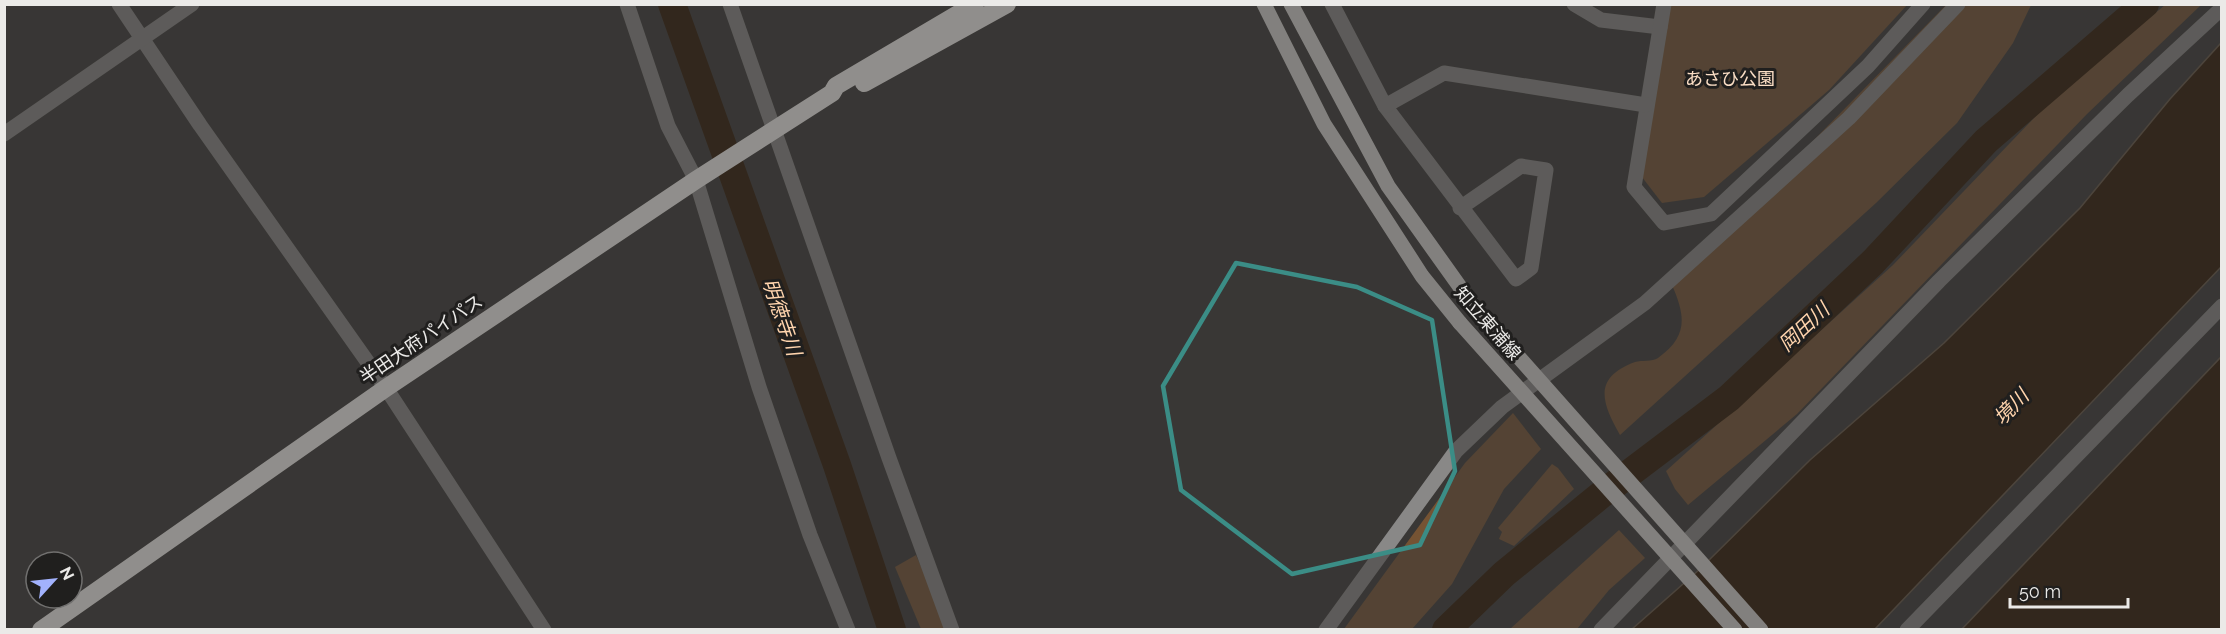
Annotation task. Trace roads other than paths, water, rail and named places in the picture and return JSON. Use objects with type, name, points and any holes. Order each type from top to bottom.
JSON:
[{"type":"highway","name":"半田大府パイパス","points":[[41,630],[386,388],[754,142],[832,93],[836,86],[975,4]]},
{"type":"highway","name":"半田大府パイパス","points":[[832,93],[844,94],[1007,4]]},
{"type":"main road","name":"知立東浦線","points":[[1264,4],[1324,124],[1403,248],[1460,323],[1735,630]]},
{"type":"main road","name":"知立東浦線","points":[[1291,4],[1388,186],[1475,308],[1761,630]]},
{"type":"street","points":[[119,4],[200,125],[386,388],[544,630]]},
{"type":"street","points":[[4,134],[192,4]]},
{"type":"street","points":[[627,4],[668,126],[703,176],[759,387],[810,535],[849,630]]},
{"type":"street","points":[[730,4],[888,459],[952,630]]},
{"type":"street","points":[[1332,4],[1385,106],[1460,208],[1516,279],[1531,268],[1546,170],[1521,166],[1460,208]]},
{"type":"street","points":[[1574,4],[1601,20],[1660,27]]},
{"type":"street","points":[[1664,4],[1634,187],[1664,223],[1711,214],[1868,66],[1923,4]]},
{"type":"street","points":[[1326,630],[1456,451],[1502,407],[1645,303],[1849,118],[1958,4]]},
{"type":"street","points":[[1601,630],[1939,280],[2120,103],[2222,8]]},
{"type":"street","points":[[1385,106],[1444,73],[1646,105]]},
{"type":"street","points":[[1907,630],[2222,306]]},
{"type":"water","name":"境川","points":[[2221,43],[2221,267],[1875,629],[1631,630],[1700,569],[1810,460],[1944,343],[2080,208],[2170,99]]},
{"type":"water","points":[[2221,357],[2221,629],[1962,629]]},
{"type":"waterway","name":"明徳寺川","points":[[672,4],[837,465],[892,630]]},
{"type":"waterway","name":"岡田川","points":[[1446,630],[1504,574],[1602,494],[1729,398],[1873,262],[1986,141],[2145,4]]},
{"type":"park label","name":"あさひ公園","points":[[1730,78]]}]
